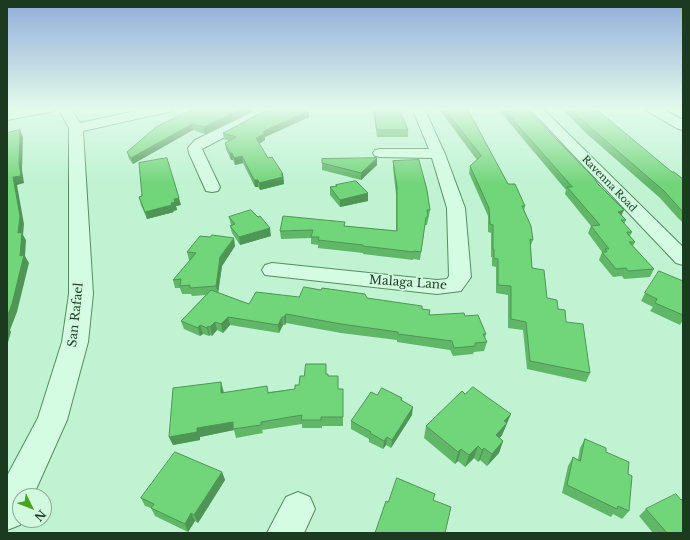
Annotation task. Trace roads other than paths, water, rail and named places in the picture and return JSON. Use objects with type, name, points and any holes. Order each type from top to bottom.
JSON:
[{"type":"street","name":"San Rafael","points":[[8,508],[52,420],[75,342],[81,294],[71,133]]},
{"type":"street","points":[[212,186],[196,153],[196,148],[200,143],[220,133]]},
{"type":"street","name":"Malaga Lane","points":[[272,270],[437,287],[453,286],[460,277],[456,208],[438,154],[429,133]]},
{"type":"street","name":"Ravenna Road","points":[[560,133],[683,259]]},
{"type":"street","points":[[380,153],[438,154]]}]
